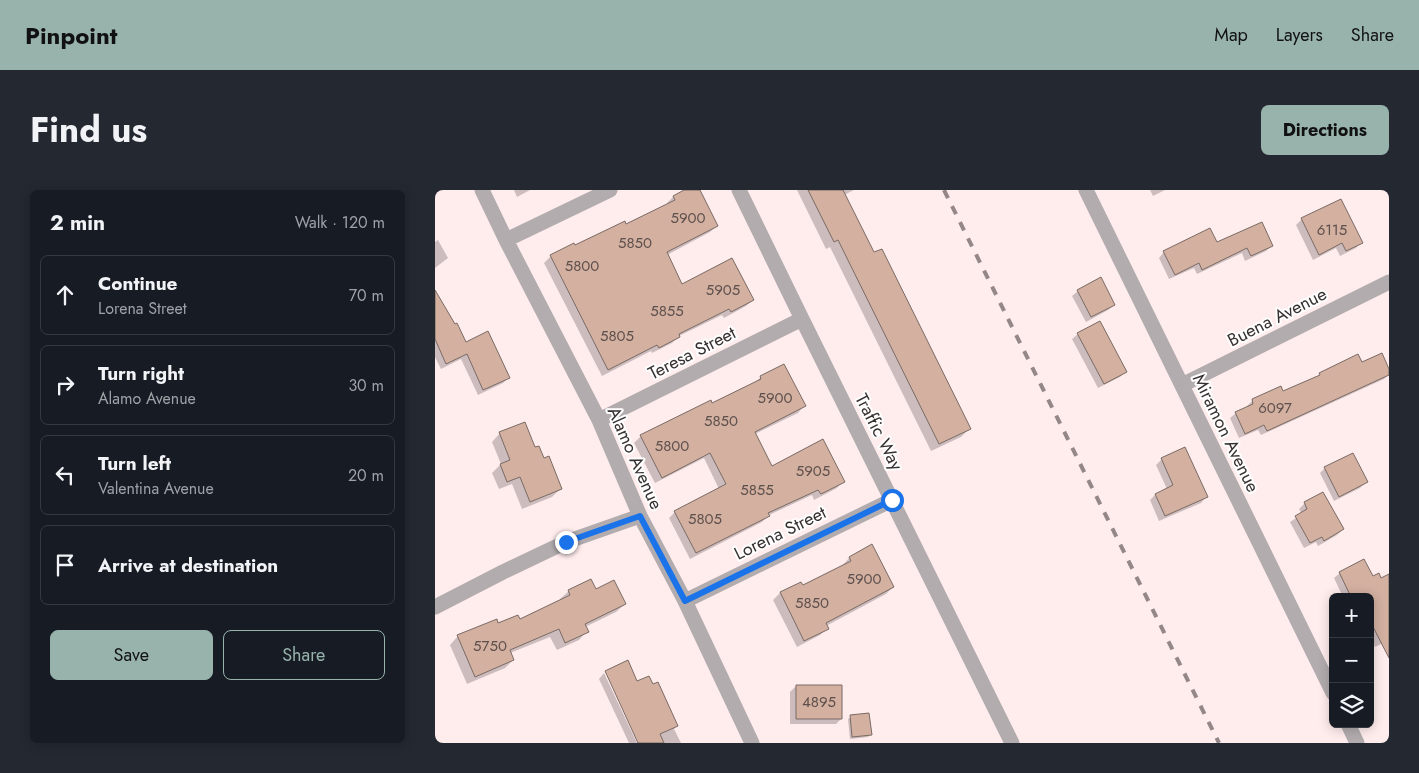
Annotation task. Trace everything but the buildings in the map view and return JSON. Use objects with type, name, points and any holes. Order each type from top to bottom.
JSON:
[{"type":"street","name":"Alamo Avenue","points":[[482,190],[599,420],[640,516],[685,601],[751,743]]},
{"type":"street","points":[[506,240],[610,190]]},
{"type":"street","name":"Traffic Way","points":[[739,190],[801,319],[1013,743]]},
{"type":"street","name":"Miramon Avenue","points":[[1086,190],[1329,685]]},
{"type":"street","name":"Buena Avenue","points":[[1182,385],[1389,282]]},
{"type":"street","name":"Teresa Street","points":[[599,420],[801,319]]},
{"type":"street","name":"Lorena Street","points":[[685,601],[892,500]]},
{"type":"street","points":[[435,607],[566,542],[640,516]]},
{"type":"street","points":[[1350,728],[1357,743]]},
{"type":"railway","points":[[944,190],[1219,743]]},
{"type":"route","points":[[566,542],[640,516],[685,601],[892,500]]}]
